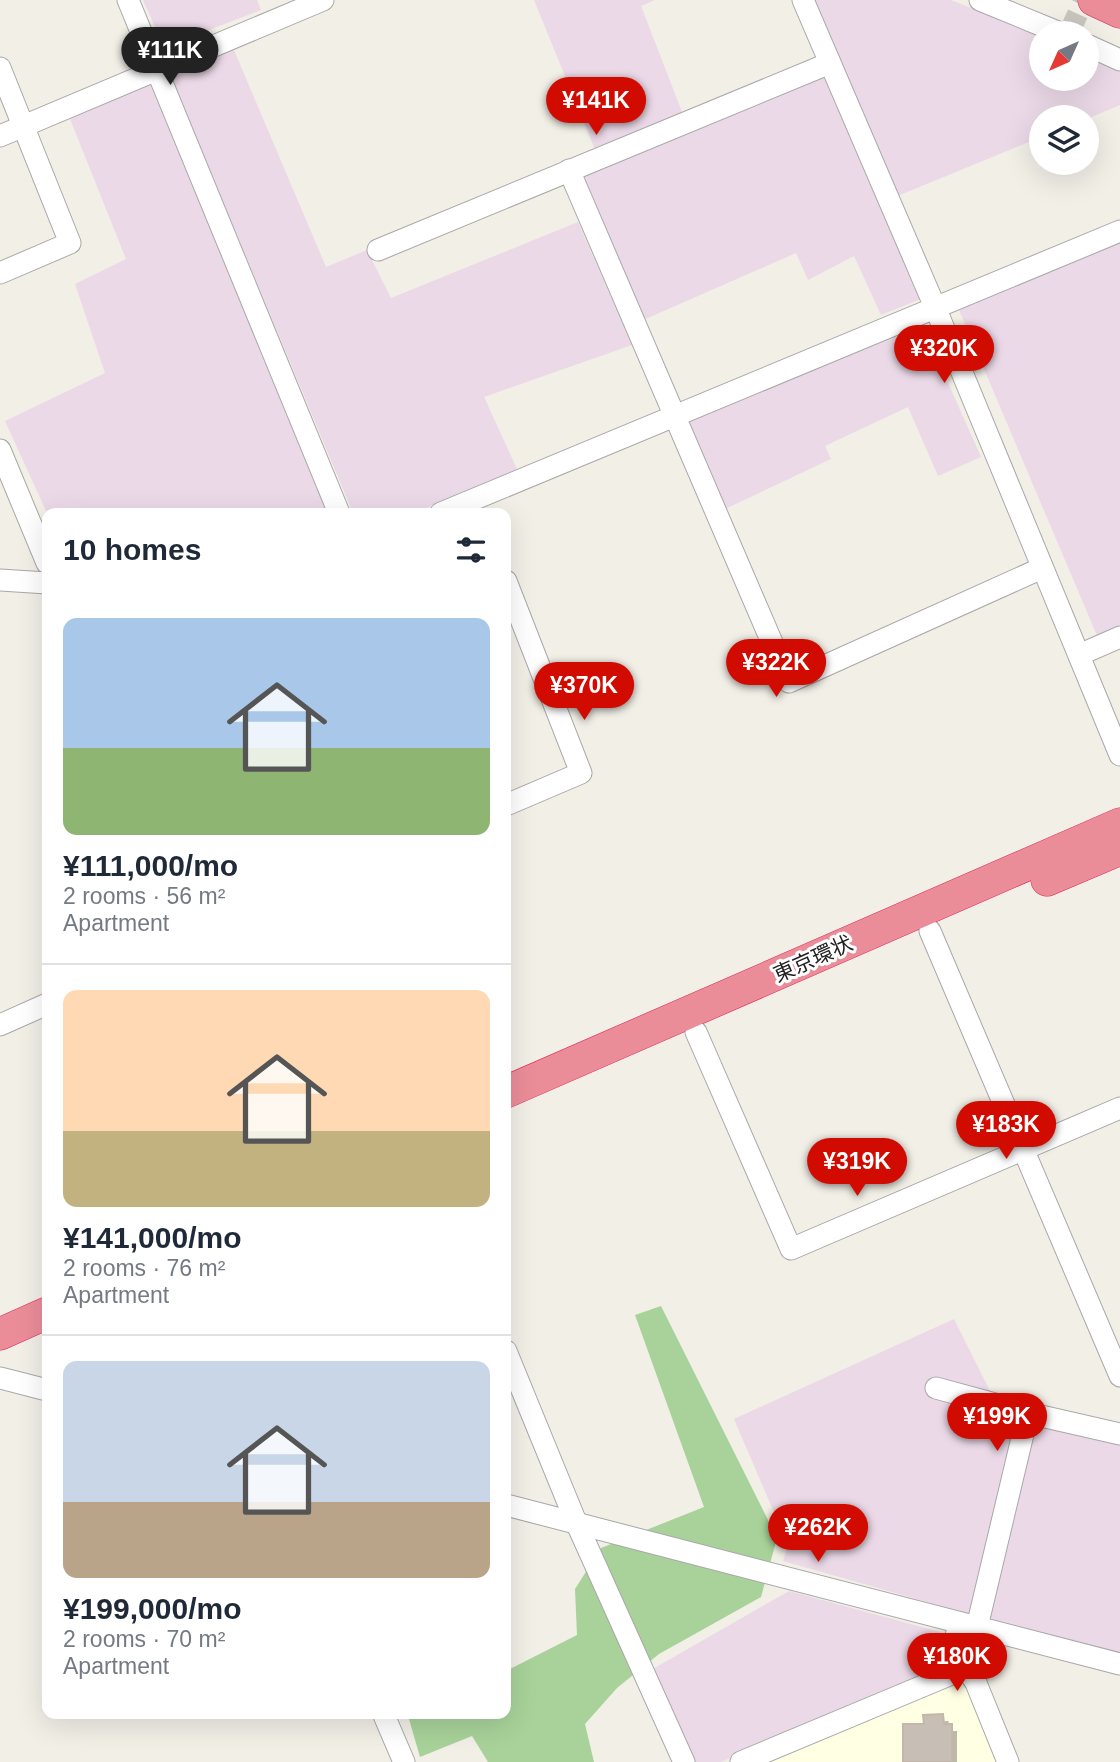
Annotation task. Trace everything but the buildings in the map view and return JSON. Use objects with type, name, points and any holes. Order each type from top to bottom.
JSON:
[{"type":"highway","points":[[1094,0],[1120,12]]},
{"type":"highway","name":"東京環状","points":[[511,1090],[1120,824]]},
{"type":"highway","name":"東京環状","points":[[511,1112],[1120,849]]},
{"type":"highway","points":[[0,1313],[42,1294]]},
{"type":"highway","points":[[0,1334],[42,1315]]},
{"type":"street","points":[[128,0],[338,508]]},
{"type":"street","points":[[0,135],[323,0]]},
{"type":"street","points":[[803,0],[935,307],[1120,755]]},
{"type":"street","points":[[980,0],[1031,21]]},
{"type":"street","points":[[1099,50],[1120,60]]},
{"type":"street","points":[[378,250],[830,63]]},
{"type":"street","points":[[0,68],[70,243],[2,268]]},
{"type":"street","points":[[569,170],[789,682],[1042,568]]},
{"type":"street","points":[[476,506],[675,415],[1120,231]]},
{"type":"street","points":[[0,450],[42,551]]},
{"type":"street","points":[[0,580],[42,583]]},
{"type":"street","points":[[511,594],[581,773],[511,804]]},
{"type":"street","points":[[1079,655],[1120,637]]},
{"type":"street","points":[[930,931],[1120,1376]]},
{"type":"street","points":[[0,1025],[42,1006]]},
{"type":"street","points":[[696,1032],[791,1249],[1120,1108]]},
{"type":"street","points":[[511,1363],[576,1522],[684,1762]]},
{"type":"street","points":[[0,1378],[42,1389]]},
{"type":"street","points":[[936,1388],[1120,1434]]},
{"type":"street","points":[[1008,1762],[975,1683],[954,1642],[969,1625],[1028,1413]]},
{"type":"street","points":[[511,1506],[1120,1664]]},
{"type":"street","points":[[741,1762],[966,1668]]},
{"type":"street","points":[[386,1719],[404,1762]]},
{"type":"shaded area","points":[[143,0],[257,0],[261,10],[164,47]]},
{"type":"shaded area","points":[[534,0],[655,0],[641,6],[684,117],[596,152]]},
{"type":"shaded area","points":[[812,0],[951,0],[1029,31],[1029,91],[1099,91],[1099,59],[1120,67],[1120,105],[1099,114],[1099,105],[1029,105],[1029,142],[895,197]]},
{"type":"shaded area","points":[[231,43],[326,267],[367,250],[391,298],[578,222],[632,345],[484,397],[517,469],[427,508],[351,508],[169,72]]},
{"type":"shaded area","points":[[824,75],[921,299],[881,315],[854,256],[808,280],[796,253],[641,321],[577,175]]},
{"type":"shaded area","points":[[152,79],[331,508],[45,508],[5,421],[105,373],[75,284],[126,259],[68,114]]},
{"type":"shaded area","points":[[1120,240],[1120,629],[1098,638],[959,310]]},
{"type":"shaded area","points":[[921,322],[981,457],[938,476],[908,407],[825,446],[831,459],[723,510],[683,418]]},
{"type":"shaded area","points":[[954,1319],[991,1393],[928,1379],[926,1393],[1018,1419],[969,1614],[783,1561],[788,1545],[734,1419]]},
{"type":"shaded area","points":[[1034,1419],[1120,1440],[1120,1653],[989,1619]]},
{"type":"shaded area","points":[[789,1591],[940,1632],[952,1666],[721,1762],[692,1762],[651,1670]]},
{"type":"shaded area","points":[[960,1679],[968,1682],[1003,1762],[766,1762]]},
{"type":"green space","points":[[661,1306],[777,1538],[761,1597],[659,1654],[617,1688],[585,1724],[594,1762],[488,1762],[472,1736],[420,1757],[409,1719],[511,1719],[511,1668],[577,1635],[575,1589],[601,1548],[704,1507],[635,1315]]},
{"type":"tunnel","points":[[1074,21],[1084,0]]}]
